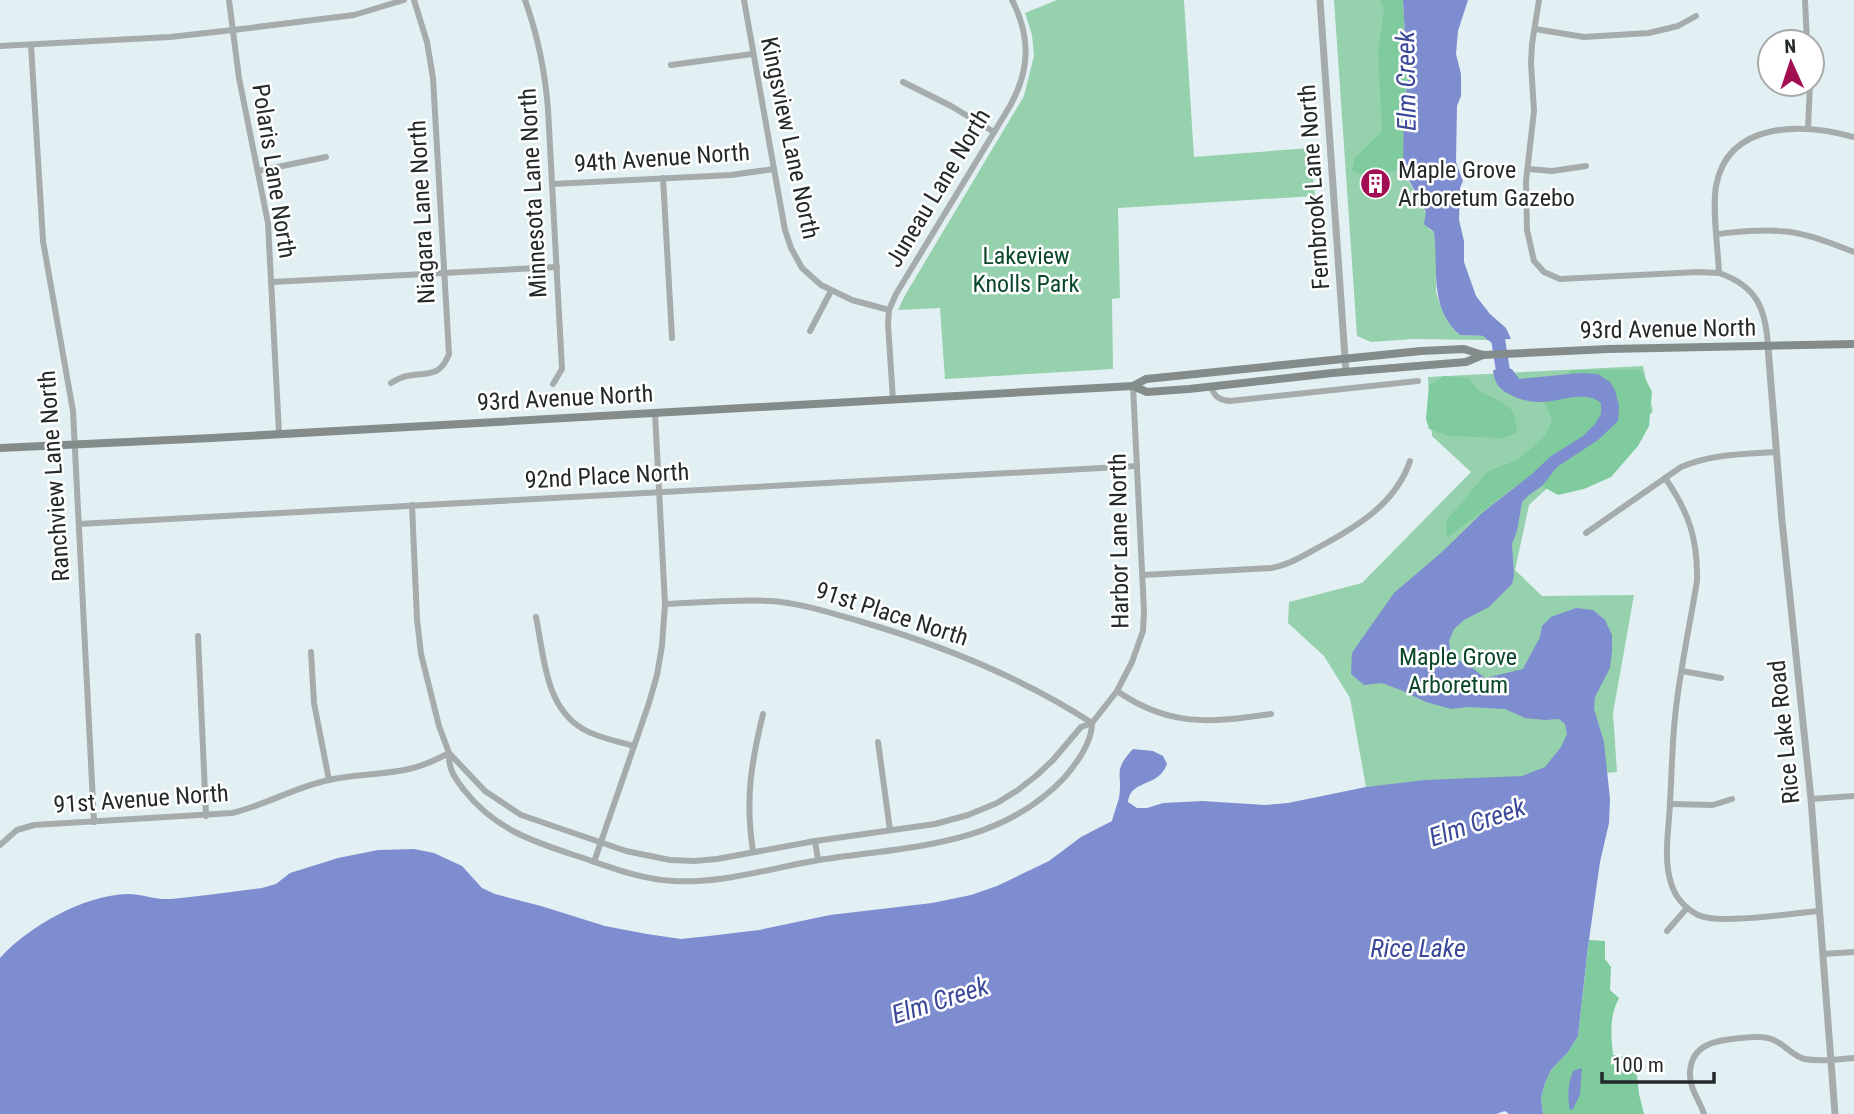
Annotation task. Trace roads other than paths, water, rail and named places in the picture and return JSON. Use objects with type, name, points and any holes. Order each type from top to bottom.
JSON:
[{"type":"main road","name":"93rd Avenue North","points":[[1133,386],[1147,393],[1466,362],[1483,355],[1608,348],[1854,344]]},
{"type":"main road","name":"93rd Avenue North","points":[[0,448],[1133,386],[1146,379],[1345,358],[1464,349],[1483,355]]},
{"type":"street","name":"Polaris Lane North","points":[[229,0],[239,78],[268,223],[279,433]]},
{"type":"street","points":[[0,46],[158,38],[233,30],[354,15],[404,0]]},
{"type":"street","name":"Niagara Lane North","points":[[391,383],[404,376],[434,372],[441,368],[446,362],[450,346],[433,78],[427,42],[414,0]]},
{"type":"street","name":"Minnesota Lane North","points":[[525,0],[540,44],[545,75],[553,184],[562,369],[553,384]]},
{"type":"street","name":"Kingsview Lane North","points":[[744,0],[785,229],[791,248],[808,274],[831,291],[889,310]]},
{"type":"street","name":"Juneau Lane North","points":[[894,400],[889,310],[1018,92],[1025,67],[1024,31],[1012,0]]},
{"type":"street","name":"Fernbrook Lane North","points":[[1320,0],[1346,372]]},
{"type":"street","points":[[1539,0],[1531,63],[1534,111],[1526,194],[1528,244],[1534,261],[1544,272],[1560,279],[1698,271],[1719,273],[1740,282],[1759,303],[1765,320],[1768,347]]},
{"type":"street","points":[[1805,0],[1806,28]]},
{"type":"street","points":[[1535,29],[1584,37],[1649,33],[1678,26],[1696,16]]},
{"type":"street","name":"Ranchview Lane North","points":[[31,44],[43,241],[72,399],[94,822]]},
{"type":"street","points":[[671,65],[752,54]]},
{"type":"street","points":[[903,82],[994,132]]},
{"type":"street","points":[[1808,128],[1809,98]]},
{"type":"street","points":[[1719,273],[1716,188],[1727,158],[1737,147],[1749,138],[1778,130],[1808,128],[1854,137]]},
{"type":"street","points":[[258,171],[326,156]]},
{"type":"street","points":[[1528,169],[1552,171],[1586,166]]},
{"type":"street","name":"94th Avenue North","points":[[553,184],[731,175],[774,169]]},
{"type":"street","points":[[663,178],[672,338]]},
{"type":"street","points":[[1717,233],[1781,230],[1854,252]]},
{"type":"street","points":[[272,282],[556,267]]},
{"type":"street","points":[[810,331],[831,291]]},
{"type":"street","name":"Rice Lake Road","points":[[1768,347],[1811,799],[1835,1114]]},
{"type":"street","points":[[1346,372],[1348,389]]},
{"type":"street","points":[[1211,387],[1216,397],[1230,401],[1418,381]]},
{"type":"street","name":"Harbor Lane North","points":[[1092,723],[1116,691],[1132,662],[1143,631],[1143,575],[1133,386]]},
{"type":"street","points":[[594,862],[657,675],[664,633],[656,413]]},
{"type":"street","points":[[1586,533],[1681,467],[1698,460],[1727,455],[1776,452]]},
{"type":"street","points":[[1143,575],[1284,565],[1371,516],[1401,484],[1410,461]]},
{"type":"street","name":"92nd Place North","points":[[79,524],[1137,466]]},
{"type":"street","points":[[1665,478],[1687,515],[1697,555],[1697,581],[1673,740],[1668,868],[1675,894],[1687,908],[1705,918],[1820,911]]},
{"type":"street","points":[[412,505],[421,654],[439,726],[449,753],[485,791],[502,804],[521,815],[601,843],[647,857],[705,860],[946,822],[968,816],[1018,790],[1053,760],[1081,727],[1092,723],[1092,734],[1070,771],[1055,787],[1006,821],[974,835],[951,841],[698,881],[647,878],[528,839],[498,823],[478,807],[448,764],[449,753]]},
{"type":"street","name":"91st Place North","points":[[665,604],[771,601],[820,610],[921,639],[974,661],[1042,692],[1092,723]]},
{"type":"street","points":[[536,617],[550,683],[561,709],[583,729],[634,746]]},
{"type":"street","points":[[198,636],[206,816]]},
{"type":"street","points":[[311,652],[314,704],[329,780]]},
{"type":"street","points":[[1682,671],[1721,678]]},
{"type":"street","points":[[1116,691],[1149,709],[1184,719],[1219,720],[1270,714]]},
{"type":"street","points":[[753,852],[748,798],[763,714]]},
{"type":"street","points":[[878,742],[890,830]]},
{"type":"street","name":"91st Avenue North","points":[[0,843],[26,826],[206,816],[247,810],[285,793],[329,780],[411,769],[449,753]]},
{"type":"street","points":[[1811,799],[1854,796]]},
{"type":"street","points":[[1670,804],[1713,805],[1732,799]]},
{"type":"street","points":[[815,841],[818,860]]},
{"type":"street","points":[[1667,931],[1687,908]]},
{"type":"street","points":[[1823,954],[1854,952]]},
{"type":"street","points":[[1704,1114],[1691,1082],[1691,1067],[1697,1053],[1704,1046],[1718,1040],[1766,1037],[1776,1040],[1798,1057],[1854,1058]]},
{"type":"water","points":[[1403,0],[1468,0],[1458,31],[1456,54],[1461,74],[1461,96],[1457,106],[1456,162],[1463,181],[1460,188],[1459,220],[1464,241],[1464,262],[1476,296],[1506,328],[1511,339],[1487,340],[1486,336],[1460,335],[1450,324],[1439,300],[1434,232],[1424,224],[1426,212],[1403,169],[1404,103],[1411,65],[1405,37]]},
{"type":"water","name":"Rice Lake","points":[[1512,369],[1519,379],[1580,373],[1598,374],[1610,382],[1619,406],[1618,421],[1598,440],[1557,467],[1542,486],[1522,502],[1512,544],[1512,584],[1489,607],[1464,620],[1454,629],[1449,641],[1451,657],[1470,666],[1485,678],[1523,669],[1540,637],[1542,626],[1551,617],[1576,608],[1593,610],[1605,620],[1612,635],[1610,668],[1595,697],[1594,709],[1604,742],[1610,799],[1609,823],[1600,862],[1578,1036],[1568,1052],[1551,1070],[1545,1083],[1541,1097],[1543,1114],[1509,1114],[1505,1111],[1496,1114],[0,1114],[0,958],[26,935],[58,914],[111,896],[133,894],[171,899],[262,888],[276,884],[290,873],[338,858],[378,850],[414,849],[434,853],[462,866],[482,888],[495,894],[605,926],[681,939],[759,930],[830,915],[932,903],[971,895],[997,886],[1049,861],[1081,837],[1112,821],[1119,798],[1120,768],[1133,749],[1153,751],[1163,756],[1167,764],[1156,778],[1132,791],[1128,802],[1137,808],[1163,803],[1202,801],[1265,805],[1288,803],[1366,787],[1425,780],[1522,776],[1545,767],[1561,747],[1567,734],[1565,724],[1559,719],[1525,718],[1505,709],[1451,709],[1426,702],[1382,683],[1364,685],[1351,674],[1352,653],[1394,593],[1482,513],[1551,456],[1583,436],[1601,414],[1601,403],[1587,397],[1534,402],[1503,391],[1493,370]]},
{"type":"water","points":[[1582,1068],[1580,1095],[1570,1110],[1568,1095],[1571,1076],[1573,1071]]},
{"type":"waterway","name":"Elm Creek","points":[[1486,329],[1498,339],[1503,371],[1513,382]]},
{"type":"place","name":"Maple Grove Arboretum Gazebo","points":[[1375,184]]},
{"type":"park label","name":"Lakeview Knolls Park","points":[[1026,270]]},
{"type":"park label","name":"Maple Grove Arboretum","points":[[1458,671]]}]
